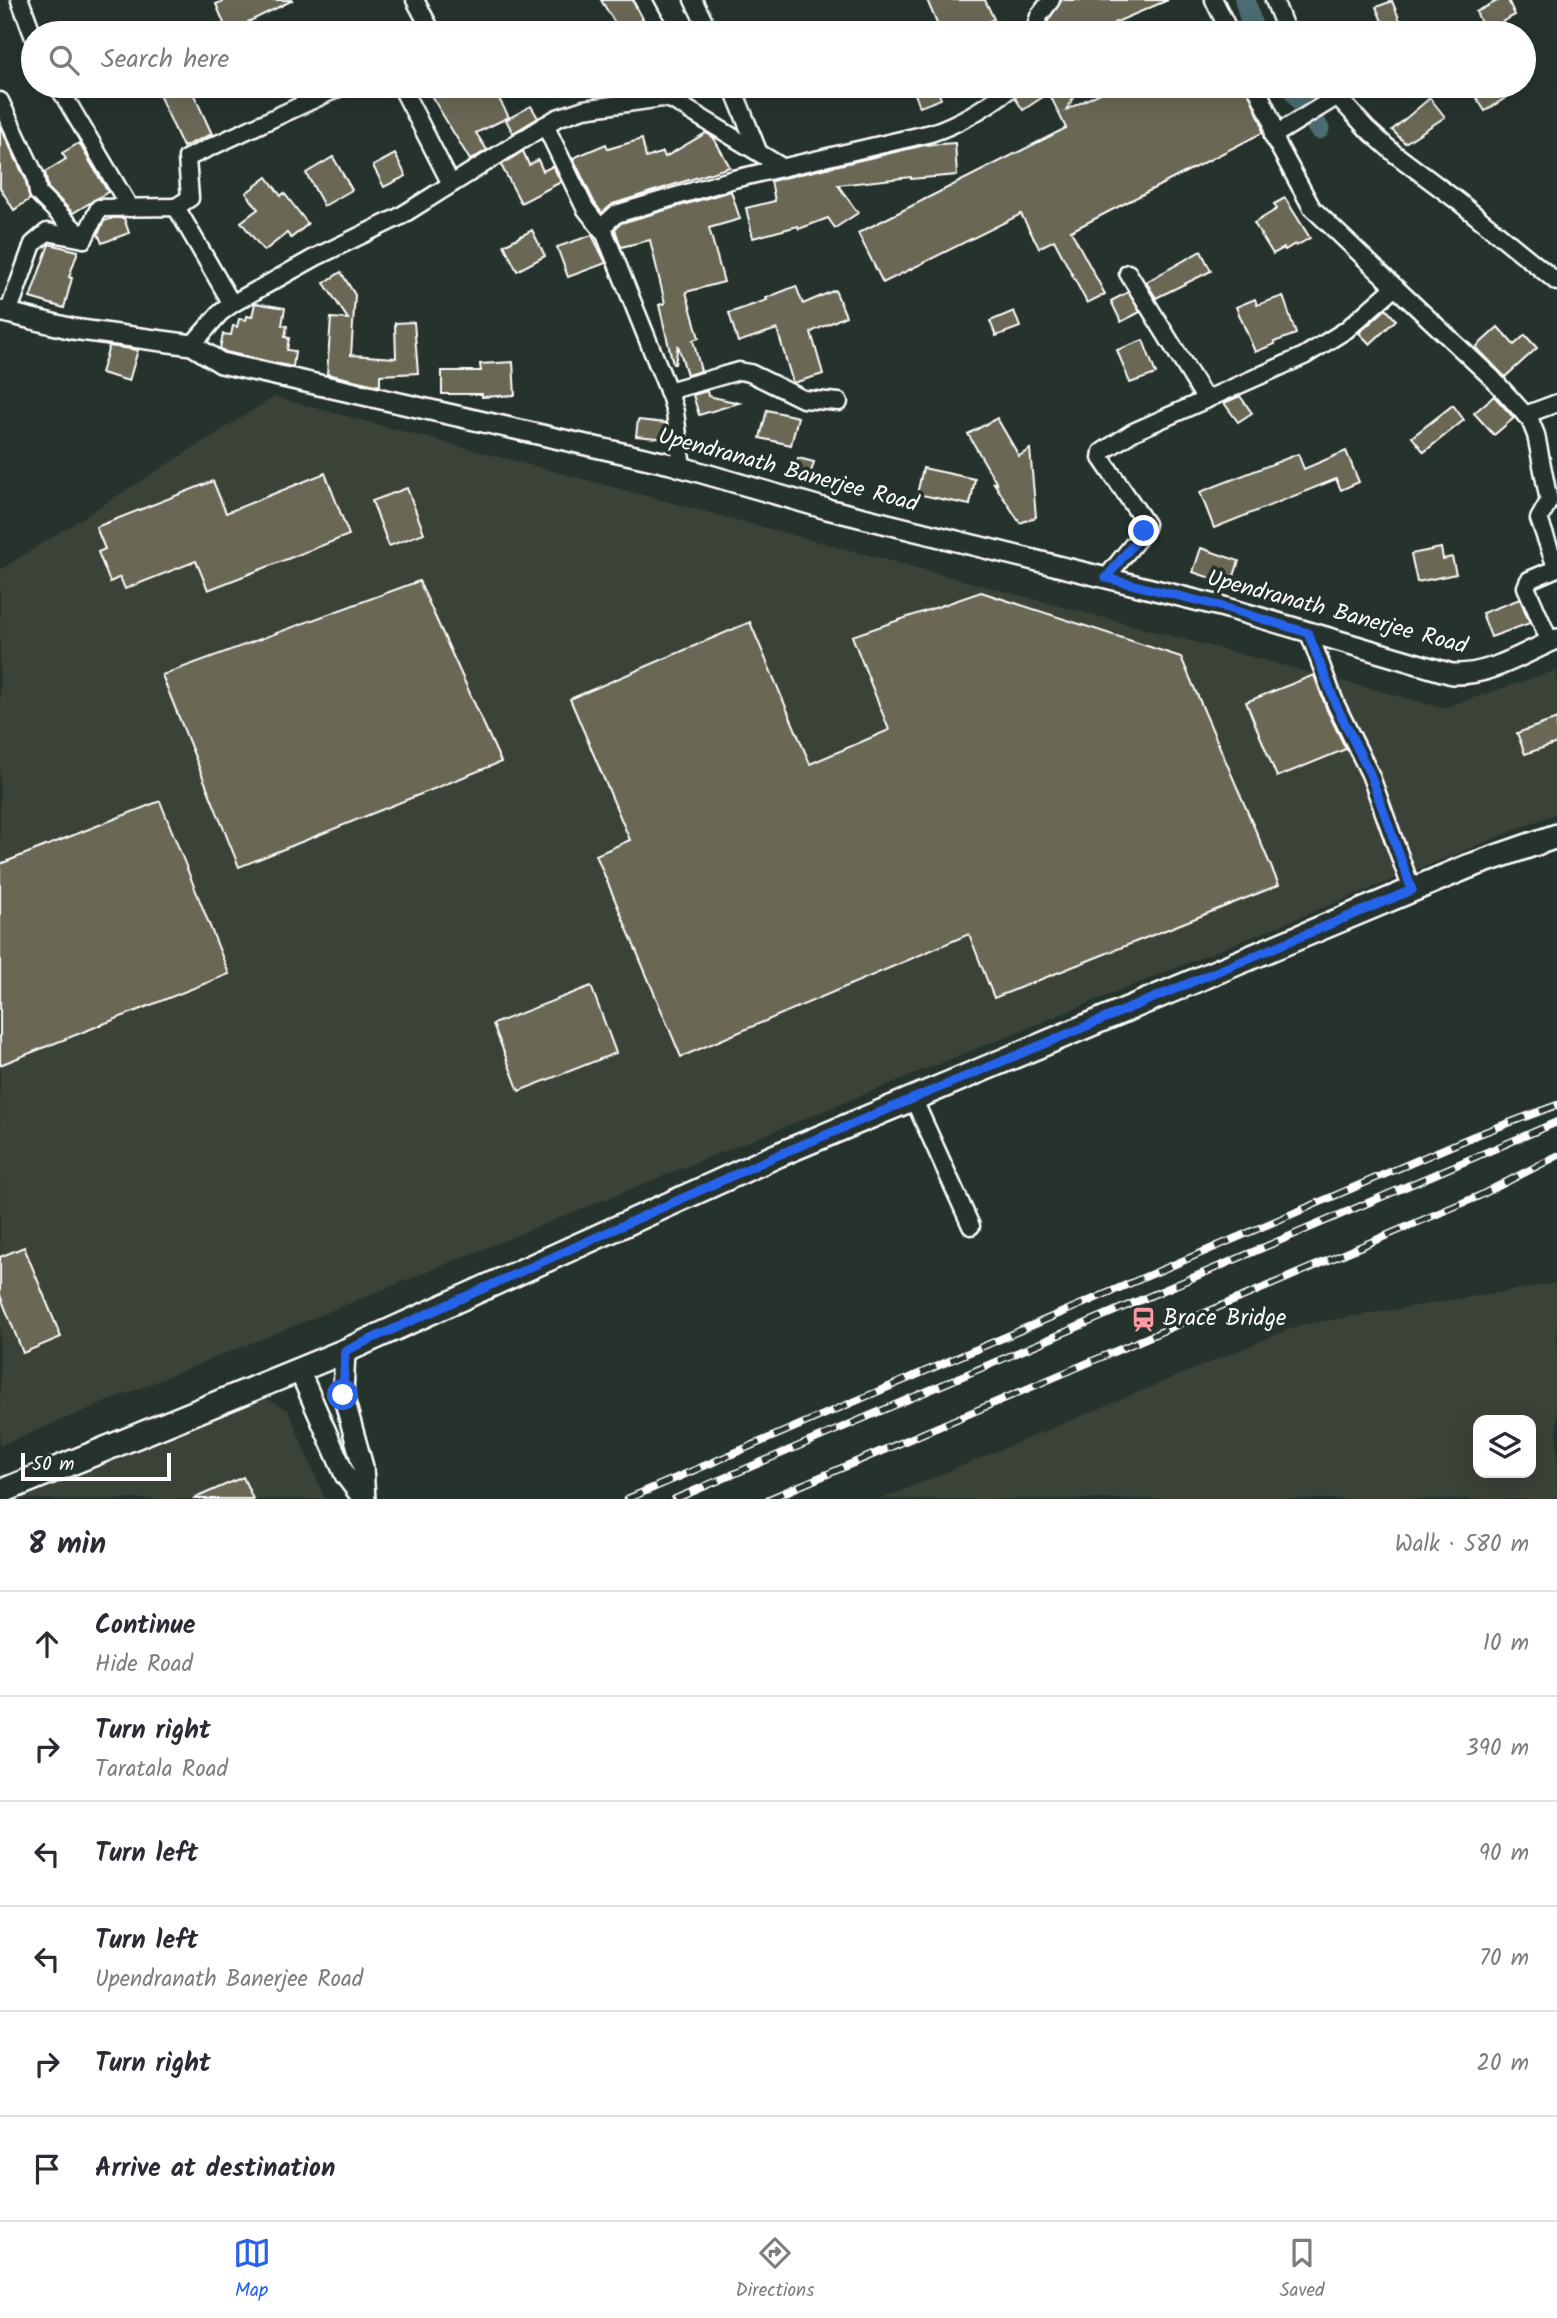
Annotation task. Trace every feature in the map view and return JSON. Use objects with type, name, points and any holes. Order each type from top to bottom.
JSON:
[{"type":"main road","points":[[0,1492],[345,1351],[778,1155],[913,1098],[1467,867],[1557,836]]},
{"type":"street","points":[[20,0],[28,21]]},
{"type":"street","points":[[415,0],[426,21]]},
{"type":"street","points":[[643,0],[654,21]]},
{"type":"street","points":[[693,0],[704,21]]},
{"type":"street","points":[[1038,21],[1051,0]]},
{"type":"street","points":[[1213,0],[1224,21]]},
{"type":"street","points":[[1274,0],[1282,21]]},
{"type":"street","points":[[65,98],[130,208]]},
{"type":"street","points":[[85,239],[99,208],[176,207],[190,198],[187,158],[317,98]]},
{"type":"street","points":[[407,98],[451,184]]},
{"type":"street","points":[[192,345],[220,313],[232,304],[316,257],[399,217],[545,125],[584,108],[662,98],[677,103],[782,167]]},
{"type":"street","points":[[676,98],[677,103]]},
{"type":"street","points":[[737,98],[758,151]]},
{"type":"street","points":[[682,467],[675,412],[604,225],[616,214],[734,179],[931,134],[953,126],[998,98]]},
{"type":"street","points":[[1261,98],[1272,121],[1273,136],[1312,208],[1492,378],[1525,415],[1536,435],[1548,506],[1539,519],[1555,569],[1529,580],[1526,587],[1553,641]]},
{"type":"street","points":[[1273,136],[1324,98]]},
{"type":"street","points":[[1339,98],[1395,155],[1459,202],[1557,282]]},
{"type":"street","points":[[0,101],[35,175],[38,193],[85,239]]},
{"type":"street","points":[[545,125],[585,208],[605,233]]},
{"type":"street","points":[[176,207],[232,304]]},
{"type":"street","points":[[4,312],[33,244],[40,237],[47,232],[85,239]]},
{"type":"street","points":[[1128,273],[1206,400]]},
{"type":"street","points":[[1106,578],[1144,531],[1146,524],[1100,455],[1133,432],[1304,356],[1346,330],[1395,287]]},
{"type":"street","name":"Upendranath Banerjee Road","points":[[4,312],[73,329],[192,345],[221,363],[682,467],[827,509],[1220,606],[1452,674],[1470,675],[1553,641]]},
{"type":"street","points":[[668,391],[739,372],[750,373],[803,399],[839,402]]},
{"type":"street","points":[[1525,415],[1557,403]]},
{"type":"street","points":[[1308,633],[1336,705],[1370,774],[1412,890]]},
{"type":"street","points":[[913,1098],[971,1226]]},
{"type":"street","points":[[345,1351],[343,1395],[363,1467],[364,1499]]},
{"type":"street","points":[[299,1370],[345,1475],[364,1499]]},
{"type":"shaded area","points":[[274,397],[1443,708],[1557,670],[1557,813],[0,1445],[0,570]]},
{"type":"shaded area","points":[[1557,1283],[1557,1499],[882,1499],[1300,1325]]},
{"type":"shaded area","points":[[262,1396],[288,1410],[325,1499],[15,1499]]},
{"type":"building","points":[[226,0],[293,0],[250,21],[223,21],[216,4]]},
{"type":"building","points":[[601,0],[633,0],[643,21],[614,21]]},
{"type":"building","points":[[927,0],[985,0],[994,19],[990,21],[936,21]]},
{"type":"building","points":[[1061,0],[1168,0],[1119,21],[1048,21]]},
{"type":"building","points":[[1499,0],[1508,0],[1515,15],[1504,21],[1480,21],[1476,12]]},
{"type":"building","points":[[1392,1],[1400,21],[1382,21],[1376,7]]},
{"type":"building","points":[[161,98],[196,98],[212,134],[183,147]]},
{"type":"building","points":[[433,98],[499,98],[509,117],[476,133],[487,150],[470,160]]},
{"type":"building","points":[[917,98],[941,98],[941,99],[920,107]]},
{"type":"building","points":[[1015,98],[1041,98],[1023,110]]},
{"type":"building","points":[[1051,98],[1074,98],[1066,110],[1090,98],[1251,98],[1262,124],[1262,133],[1071,231],[1105,294],[1087,303],[1054,240],[1039,248],[1021,214],[883,283],[858,233],[1066,128]]},
{"type":"building","points":[[1430,98],[1445,117],[1405,143],[1392,130]]},
{"type":"building","points":[[1477,98],[1505,98],[1485,111]]},
{"type":"building","points":[[531,106],[538,118],[513,133],[506,120]]},
{"type":"building","points":[[0,126],[25,178],[30,199],[14,210],[0,188]]},
{"type":"building","points":[[706,133],[713,137],[730,167],[613,204],[602,213],[573,158],[606,144],[608,149],[642,139],[646,158],[663,152],[665,157]]},
{"type":"building","points":[[79,143],[108,192],[73,213],[48,188],[45,172],[66,159],[62,153]]},
{"type":"building","points":[[955,143],[957,175],[838,185],[858,213],[835,228],[828,218],[799,229],[798,226],[753,238],[746,208],[775,201],[771,181],[925,145]]},
{"type":"building","points":[[523,151],[529,165],[538,160],[543,171],[553,166],[561,182],[521,203],[501,165]]},
{"type":"building","points":[[395,154],[406,176],[384,187],[373,166]]},
{"type":"building","points":[[333,157],[352,190],[324,206],[306,173]]},
{"type":"building","points":[[267,177],[281,196],[284,193],[308,224],[291,238],[287,233],[264,251],[241,222],[258,209],[246,193]]},
{"type":"building","points":[[731,191],[740,219],[709,228],[724,282],[686,292],[699,338],[693,340],[701,371],[687,375],[678,345],[673,364],[659,305],[665,303],[650,240],[621,247],[615,229],[621,223]]},
{"type":"building","points":[[1285,198],[1310,238],[1273,254],[1254,223],[1277,209],[1274,204]]},
{"type":"building","points":[[124,218],[129,233],[102,243],[98,234],[104,221]]},
{"type":"building","points":[[532,230],[545,256],[517,271],[504,245]]},
{"type":"building","points":[[592,235],[606,263],[568,277],[557,247]]},
{"type":"building","points":[[49,244],[78,251],[69,277],[72,278],[64,308],[30,298]]},
{"type":"building","points":[[1201,251],[1211,271],[1156,298],[1146,282]]},
{"type":"building","points":[[341,272],[355,295],[351,355],[396,358],[395,323],[414,322],[418,373],[380,375],[380,386],[327,374],[331,318],[348,319],[324,283]]},
{"type":"building","points":[[796,286],[803,304],[835,290],[846,316],[811,332],[823,374],[793,383],[777,329],[738,342],[729,313],[767,300],[766,298]]},
{"type":"building","points":[[1128,292],[1140,312],[1121,322],[1111,301]]},
{"type":"building","points":[[1283,296],[1296,334],[1255,352],[1236,307],[1255,299],[1257,305]]},
{"type":"building","points":[[255,303],[285,308],[282,325],[287,326],[287,350],[295,351],[293,367],[226,352],[220,348],[223,334],[231,335],[233,326],[237,327],[239,319],[252,317]]},
{"type":"building","points":[[1386,309],[1396,320],[1370,344],[1359,333]]},
{"type":"building","points":[[1014,311],[1020,327],[996,336],[990,321]]},
{"type":"building","points":[[1498,327],[1514,345],[1525,335],[1537,348],[1505,377],[1476,347]]},
{"type":"building","points":[[1143,340],[1156,374],[1130,383],[1117,350]]},
{"type":"building","points":[[109,346],[138,350],[129,381],[101,373]]},
{"type":"building","points":[[513,362],[515,395],[482,397],[482,394],[442,394],[442,371],[481,371],[480,364]]},
{"type":"building","points":[[707,391],[708,396],[739,403],[699,415],[693,395]]},
{"type":"building","points":[[1240,396],[1252,413],[1238,422],[1224,403]]},
{"type":"building","points":[[1494,396],[1514,418],[1494,435],[1474,413]]},
{"type":"building","points":[[1453,405],[1464,420],[1424,452],[1412,437]]},
{"type":"building","points":[[767,410],[798,417],[791,445],[760,438]]},
{"type":"building","points":[[997,418],[1019,456],[1030,449],[1036,517],[1020,523],[994,483],[997,484],[968,434]]},
{"type":"building","points":[[638,420],[666,423],[667,439],[636,436]]},
{"type":"building","points":[[1346,451],[1359,482],[1341,490],[1336,479],[1214,528],[1200,492],[1298,454],[1304,469]]},
{"type":"building","points":[[798,458],[814,462],[810,476],[794,472]]},
{"type":"building","points":[[923,468],[975,479],[970,505],[917,494]]},
{"type":"building","points":[[325,473],[349,535],[208,590],[196,561],[125,589],[120,577],[110,582],[98,552],[105,549],[96,527],[213,481],[226,513]]},
{"type":"building","points":[[407,488],[424,533],[389,546],[372,501]]},
{"type":"building","points":[[1201,548],[1239,561],[1231,585],[1193,572]]},
{"type":"building","points":[[1441,548],[1443,559],[1452,557],[1456,574],[1417,582],[1411,554]]},
{"type":"building","points":[[419,581],[501,762],[239,867],[162,675]]},
{"type":"building","points":[[981,592],[1181,657],[1279,885],[994,998],[969,934],[681,1057],[596,855],[630,840],[570,699],[750,622],[810,764],[889,730],[852,636]]},
{"type":"building","points":[[1520,599],[1530,623],[1491,637],[1482,613]]},
{"type":"building","points":[[1314,675],[1346,749],[1277,777],[1246,702]]},
{"type":"building","points":[[1557,719],[1557,743],[1525,754],[1517,733]]},
{"type":"building","points":[[160,801],[229,974],[0,1065],[0,864]]},
{"type":"building","points":[[591,986],[616,1053],[519,1091],[493,1024]]},
{"type":"building","points":[[24,1247],[61,1337],[23,1353],[0,1295],[0,1257]]},
{"type":"building","points":[[243,1477],[253,1499],[193,1499]]},
{"type":"waterway","points":[[1245,0],[1251,21]]},
{"type":"waterway","points":[[1299,98],[1319,129]]},
{"type":"railway","points":[[627,1499],[1474,1136],[1557,1105]]},
{"type":"railway","points":[[675,1499],[1557,1122]]},
{"type":"railway","points":[[769,1499],[1479,1196],[1557,1156]]},
{"type":"place","name":"Brace Bridge","points":[[1143,1319]]},
{"type":"route","points":[[343,1395],[345,1351],[778,1155],[1412,890],[1370,774],[1336,705],[1308,633],[1220,606],[1106,578],[1144,531]]}]
